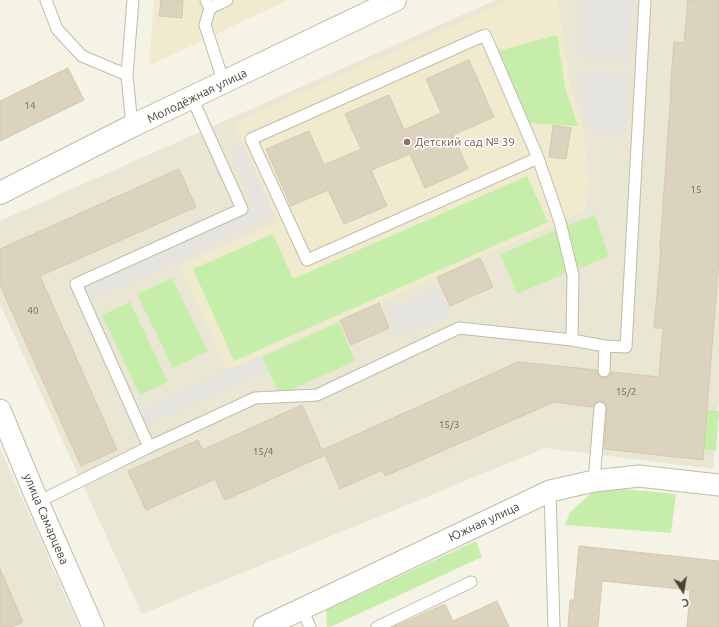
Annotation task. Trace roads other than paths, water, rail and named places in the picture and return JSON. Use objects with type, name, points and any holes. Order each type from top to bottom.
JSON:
[{"type":"street","name":"Молодёжная улица","points":[[0,193],[132,126],[395,0]]},
{"type":"street","name":"улица Самарцева","points":[[0,410],[38,502],[93,627]]},
{"type":"street","name":"Южная улица","points":[[264,627],[306,618],[550,491],[594,481],[639,476],[719,485]]},
{"type":"lane","points":[[46,0],[57,29],[82,56],[127,75]]},
{"type":"lane","points":[[132,126],[127,75],[133,0]]},
{"type":"lane","points":[[224,83],[205,25],[208,4],[227,0]]},
{"type":"lane","points":[[38,502],[149,447],[255,398],[317,395],[459,328],[572,340],[605,346],[626,347],[644,0]]},
{"type":"lane","points":[[538,158],[307,260],[251,139],[485,35],[538,158],[560,222],[573,275],[572,340]]},
{"type":"lane","points":[[149,447],[76,284],[242,209],[192,98]]},
{"type":"lane","points":[[604,371],[605,346]]},
{"type":"lane","points":[[594,481],[600,408]]},
{"type":"lane","points":[[550,491],[554,627]]},
{"type":"lane","points":[[378,627],[471,582]]},
{"type":"place","name":"Детский сад № 39","points":[[407,142]]}]
